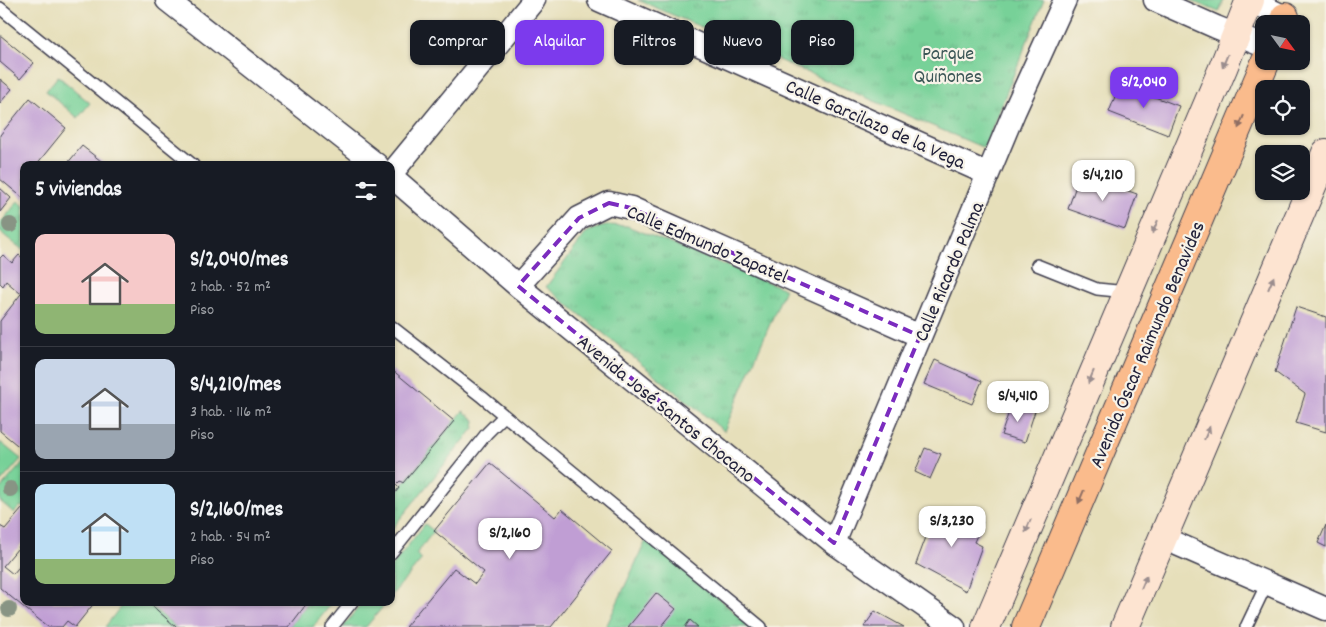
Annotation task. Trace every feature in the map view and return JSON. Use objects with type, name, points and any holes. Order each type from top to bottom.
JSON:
[{"type":"main road","name":"Avenida Óscar Raimundo Benavides","points":[[986,627],[1250,0]]},
{"type":"main road","name":"Avenida Óscar Raimundo Benavides","points":[[1026,627],[1262,70]]},
{"type":"main road","points":[[1125,627],[1319,187],[1326,153]]},
{"type":"street","points":[[168,0],[372,161]]},
{"type":"street","points":[[395,170],[534,0]]},
{"type":"street","name":"Calle Garcilazo de la Vega","points":[[599,0],[988,174]]},
{"type":"street","name":"Calle Ricardo Palma","points":[[834,544],[1014,112],[1065,0]]},
{"type":"street","points":[[1155,0],[1255,42]]},
{"type":"street","points":[[1250,0],[1276,15]]},
{"type":"street","name":"Avenida José Santos Chocano","points":[[395,178],[518,286],[834,544],[954,627]]},
{"type":"street","name":"Calle Edmundo Zapatel","points":[[518,286],[580,218],[610,204],[631,208],[920,336]]},
{"type":"street","points":[[1163,538],[1326,608]]},
{"type":"lane","points":[[0,8],[188,161]]},
{"type":"lane","points":[[1037,265],[1097,289],[1127,292]]},
{"type":"lane","points":[[395,329],[761,627]]},
{"type":"lane","points":[[395,549],[487,434],[504,416]]},
{"type":"lane","points":[[1246,627],[1266,583]]},
{"type":"lane","points":[[332,627],[349,606]]},
{"type":"highlighted area","points":[[609,203],[631,208],[920,336],[834,543],[518,286],[579,218]]},
{"type":"green space","name":"Parque Quiñones","points":[[638,0],[1044,0],[984,148],[781,61],[781,20],[704,20],[704,28],[694,24],[694,20],[685,20]]},
{"type":"green space","points":[[1189,0],[1224,0],[1219,12]]},
{"type":"green space","points":[[58,76],[90,103],[78,118],[46,91]]},
{"type":"green space","points":[[18,201],[20,203],[20,248],[0,232],[0,224]]},
{"type":"green space","points":[[606,225],[627,226],[785,289],[724,431],[546,287],[587,232]]},
{"type":"green space","points":[[463,411],[475,420],[474,428],[395,525],[395,493]]},
{"type":"green space","points":[[0,442],[20,460],[0,483]]},
{"type":"green space","points":[[20,466],[20,507],[14,513],[0,501],[0,489]]},
{"type":"green space","points":[[425,524],[434,531],[416,554],[422,559],[395,591],[395,562]]},
{"type":"green space","points":[[649,534],[750,627],[606,627]]},
{"type":"green space","points":[[121,606],[151,606],[176,627],[105,627]]},
{"type":"green space","points":[[306,606],[330,606],[313,627],[289,627]]},
{"type":"green space","points":[[360,606],[384,606],[366,627],[343,627]]},
{"type":"building","points":[[0,35],[34,63],[20,79],[0,62]]},
{"type":"building","points":[[0,79],[12,89],[0,103]]},
{"type":"building","points":[[1120,84],[1179,106],[1168,135],[1109,112]]},
{"type":"building","points":[[30,98],[66,128],[39,161],[20,161],[20,196],[0,179],[0,135]]},
{"type":"building","points":[[82,146],[101,161],[69,161]]},
{"type":"building","points":[[1080,174],[1137,194],[1125,229],[1068,209]]},
{"type":"building","points":[[0,188],[11,198],[0,212]]},
{"type":"building","points":[[3,255],[12,263],[20,256],[20,293],[6,281],[3,286],[0,283],[0,258]]},
{"type":"building","points":[[20,295],[20,447],[0,431],[0,321]]},
{"type":"building","points":[[1296,307],[1326,317],[1326,432],[1296,423],[1305,394],[1275,372]]},
{"type":"building","points":[[935,360],[982,381],[972,404],[924,384]]},
{"type":"building","points":[[395,372],[454,421],[403,483],[400,481],[396,485],[399,488],[395,493]]},
{"type":"building","points":[[1012,403],[1035,411],[1025,442],[1001,435]]},
{"type":"building","points":[[925,448],[941,454],[930,479],[915,472]]},
{"type":"building","points":[[490,463],[555,517],[562,509],[612,551],[551,627],[405,627],[454,568],[475,584],[484,572],[434,531]]},
{"type":"building","points":[[954,509],[983,522],[974,542],[982,546],[966,591],[916,564],[935,513],[949,520]]},
{"type":"building","points":[[20,511],[20,546],[3,566],[13,574],[20,566],[20,604],[0,588],[0,526],[5,529]]},
{"type":"building","points":[[1326,525],[1326,547],[1318,543]]},
{"type":"building","points":[[656,593],[676,609],[661,627],[628,627]]},
{"type":"building","points":[[22,606],[92,606],[75,627],[67,621],[62,627],[48,627]]},
{"type":"building","points":[[152,606],[305,606],[289,627],[176,627]]},
{"type":"building","points":[[875,611],[904,627],[864,627]]},
{"type":"building","points":[[690,620],[698,627],[685,627]]}]
